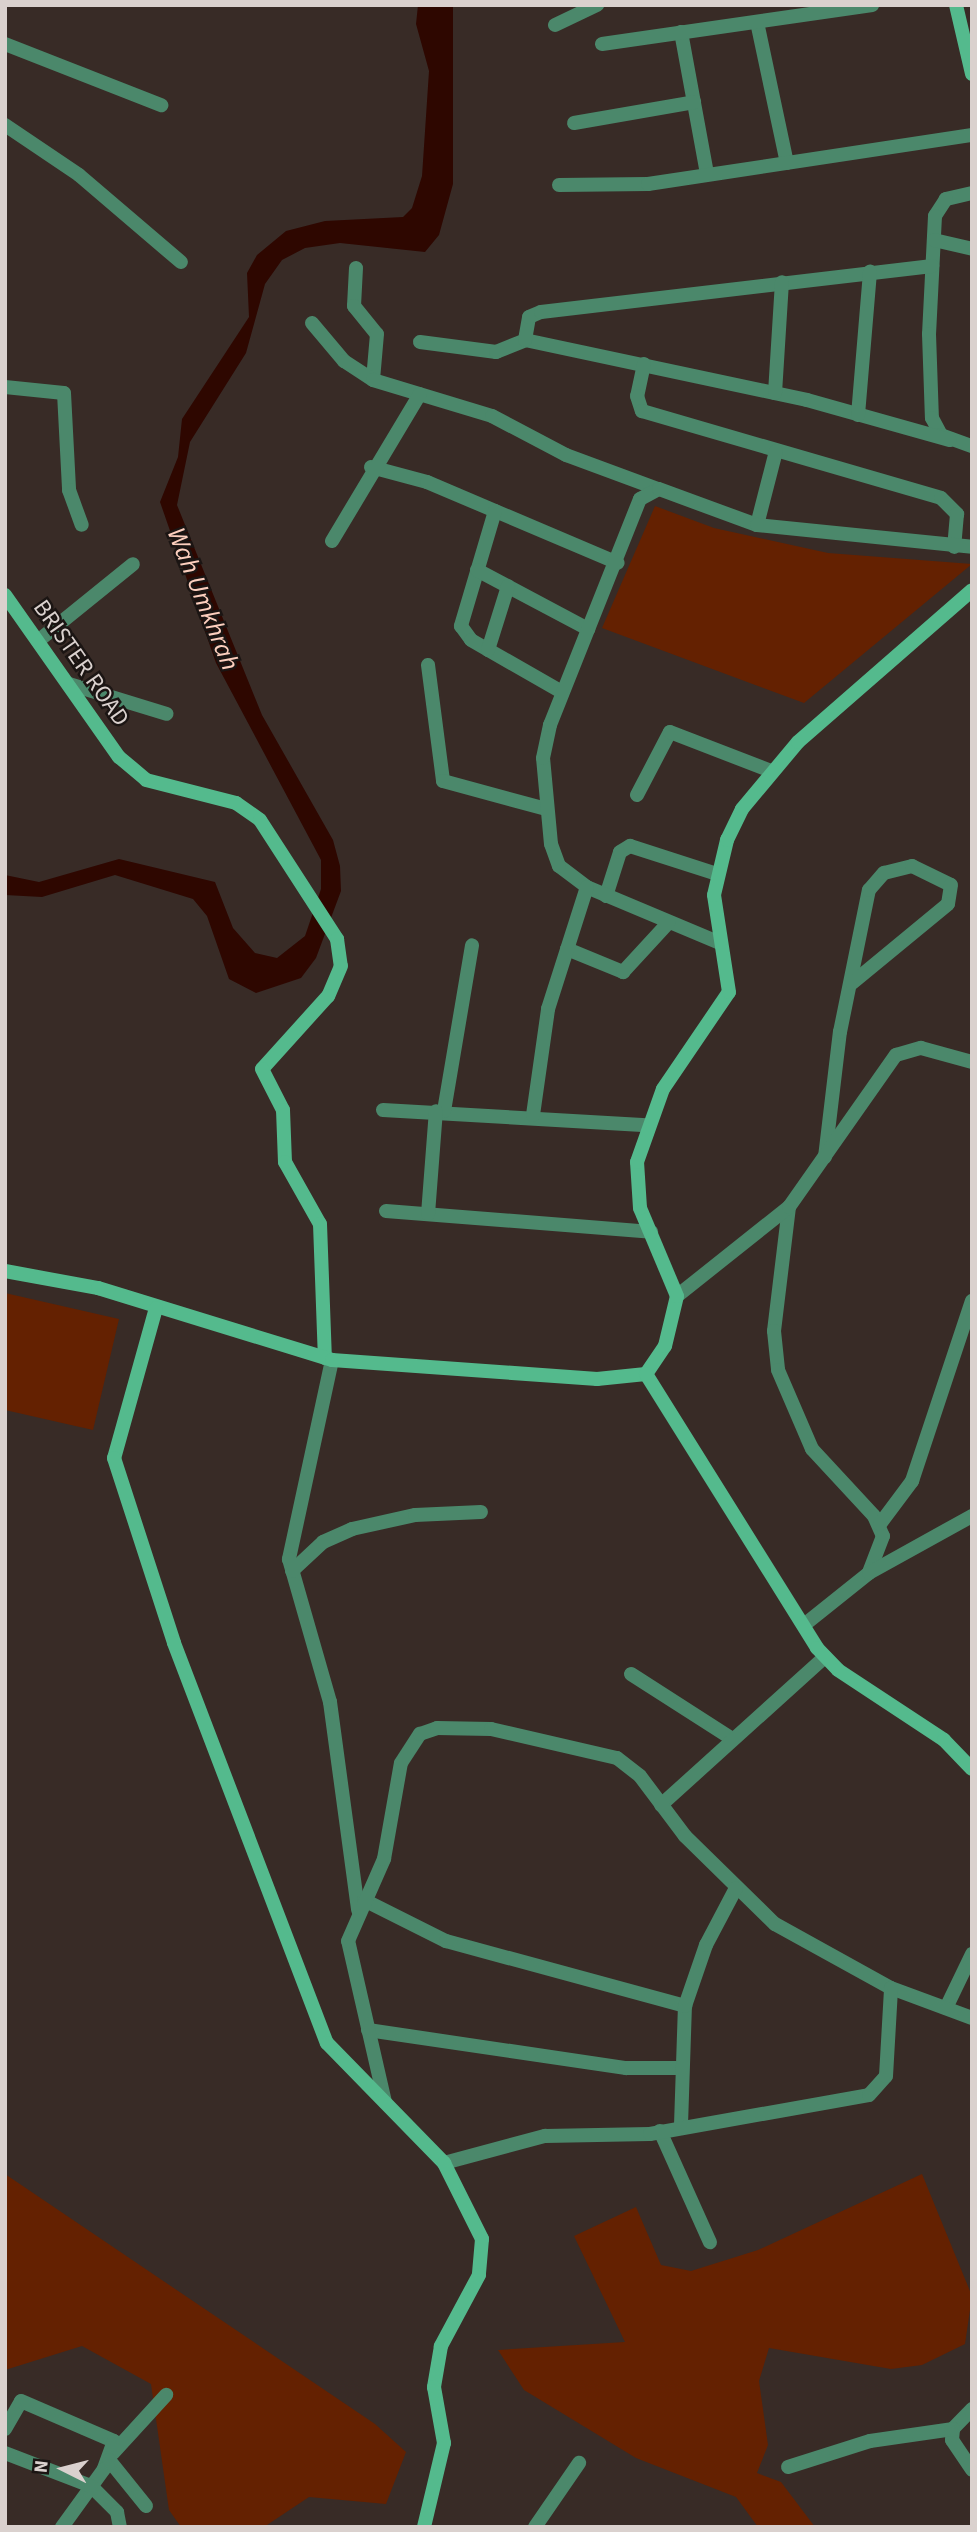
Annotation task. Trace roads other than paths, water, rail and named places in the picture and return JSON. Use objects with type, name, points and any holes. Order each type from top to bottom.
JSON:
[{"type":"street","points":[[555,25],[597,5]]},
{"type":"street","points":[[602,44],[872,5]]},
{"type":"street","points":[[956,5],[969,43],[972,74]]},
{"type":"street","points":[[757,22],[787,163]]},
{"type":"street","points":[[681,32],[707,174]]},
{"type":"street","points":[[5,44],[160,105]]},
{"type":"street","points":[[574,123],[694,102]]},
{"type":"street","points":[[5,125],[79,175],[181,262]]},
{"type":"street","points":[[559,185],[624,186],[972,135]]},
{"type":"street","points":[[949,440],[936,426],[930,405],[934,240],[939,206],[972,193]]},
{"type":"street","points":[[934,240],[972,249]]},
{"type":"street","points":[[525,340],[529,317],[541,312],[870,271],[932,266]]},
{"type":"street","points":[[356,268],[354,306],[377,334],[373,380]]},
{"type":"street","points":[[858,415],[870,271]]},
{"type":"street","points":[[775,393],[782,282]]},
{"type":"street","points":[[312,323],[344,361],[373,380],[492,416],[566,455],[757,526],[972,547]]},
{"type":"street","points":[[420,342],[488,353],[525,340],[775,393],[970,444]]},
{"type":"street","points":[[644,364],[637,396],[642,411],[941,498],[957,514],[954,547]]},
{"type":"street","points":[[5,387],[64,393],[69,490],[82,525]]},
{"type":"street","points":[[332,541],[372,467],[420,394]]},
{"type":"street","points":[[757,526],[776,451]]},
{"type":"street","points":[[372,467],[495,511],[618,563]]},
{"type":"street","points":[[659,489],[640,499],[618,563],[561,691],[543,758],[547,809],[554,857],[587,887],[720,943]]},
{"type":"street","points":[[495,511],[461,626],[488,650],[561,691]]},
{"type":"street","points":[[38,641],[133,564]]},
{"type":"street","points":[[477,570],[588,629]]},
{"type":"street","points":[[488,650],[508,586]]},
{"type":"street","points":[[646,1374],[665,1346],[677,1296],[650,1231],[636,1185],[647,1125],[663,1089],[729,992],[720,943],[717,874],[742,809],[771,771],[972,590]]},
{"type":"street","name":"BRISTER ROAD","points":[[5,595],[119,757],[146,780],[236,803],[260,820],[310,904],[337,939],[338,980],[278,1046],[262,1069],[283,1110],[285,1162],[320,1224],[329,1359]]},
{"type":"street","points":[[428,666],[443,781],[547,809]]},
{"type":"street","points":[[69,684],[167,714]]},
{"type":"street","points":[[637,795],[670,732],[771,771]]},
{"type":"street","points":[[606,896],[620,852],[630,846],[717,874]]},
{"type":"street","points":[[825,1157],[852,983],[865,905],[876,879],[912,866],[951,885],[948,904],[852,983]]},
{"type":"street","points":[[533,1115],[548,1009],[587,887]]},
{"type":"street","points":[[567,949],[623,972],[668,923]]},
{"type":"street","points":[[428,1214],[440,1111],[472,945]]},
{"type":"street","points":[[677,1296],[789,1207],[896,1055],[921,1048],[972,1062]]},
{"type":"street","points":[[383,1110],[533,1115],[647,1125]]},
{"type":"street","points":[[789,1207],[774,1331],[778,1370],[811,1449],[880,1524]]},
{"type":"street","points":[[386,1212],[650,1231]]},
{"type":"street","points":[[5,1271],[98,1288],[329,1359],[597,1379],[646,1374]]},
{"type":"street","points":[[869,1573],[881,1545],[880,1524],[912,1481],[972,1301]]},
{"type":"street","points":[[156,1308],[114,1458],[179,1656],[315,2013],[343,2064],[444,2163],[473,2212],[484,2256],[441,2346],[434,2387],[444,2443],[424,2527]]},
{"type":"street","points":[[329,1359],[289,1542],[292,1572],[330,1702],[361,1905]]},
{"type":"street","points":[[646,1374],[825,1657],[944,1740],[972,1769]]},
{"type":"street","points":[[292,1572],[323,1542],[352,1529],[415,1515],[481,1512]]},
{"type":"street","points":[[805,1624],[869,1573],[972,1516]]},
{"type":"street","points":[[661,1804],[729,1737],[825,1657]]},
{"type":"street","points":[[631,1674],[729,1737]]},
{"type":"street","points":[[384,2102],[348,1961],[361,1905],[392,1835],[401,1763],[420,1734],[437,1728],[491,1729],[617,1758],[736,1888],[805,1944],[891,1988],[972,2018]]},
{"type":"street","points":[[681,2125],[680,2068],[685,2006],[706,1945],[736,1888]]},
{"type":"street","points":[[361,1905],[446,1941],[685,2006]]},
{"type":"street","points":[[946,2008],[972,1954]]},
{"type":"street","points":[[444,2163],[545,2136],[660,2131],[681,2125],[869,2095],[886,2076],[891,1988]]},
{"type":"street","points":[[368,2031],[586,2064],[680,2068]]},
{"type":"street","points":[[660,2131],[710,2242]]},
{"type":"street","points":[[62,2527],[111,2456],[166,2395]]},
{"type":"street","points":[[5,2427],[15,2406],[30,2402],[108,2436],[111,2456],[146,2506]]},
{"type":"street","points":[[788,2467],[870,2441],[953,2429],[972,2409]]},
{"type":"street","points":[[953,2429],[958,2453],[972,2470]]},
{"type":"street","points":[[5,2453],[91,2486],[117,2512],[120,2527]]},
{"type":"street","points":[[537,2525],[579,2463]]},
{"type":"water","name":"Wah Umkhrah","points":[[418,5],[453,5],[453,184],[439,235],[425,252],[340,243],[305,248],[282,260],[265,284],[246,353],[190,442],[177,505],[262,715],[333,840],[340,866],[341,891],[316,958],[301,978],[256,993],[229,979],[207,916],[193,899],[115,875],[42,897],[5,895],[5,875],[39,882],[119,859],[215,882],[233,928],[255,953],[277,958],[305,936],[321,889],[321,860],[216,663],[160,502],[178,457],[182,419],[249,317],[247,273],[257,255],[286,231],[325,221],[403,217],[412,208],[422,176],[429,71],[416,24]]}]
